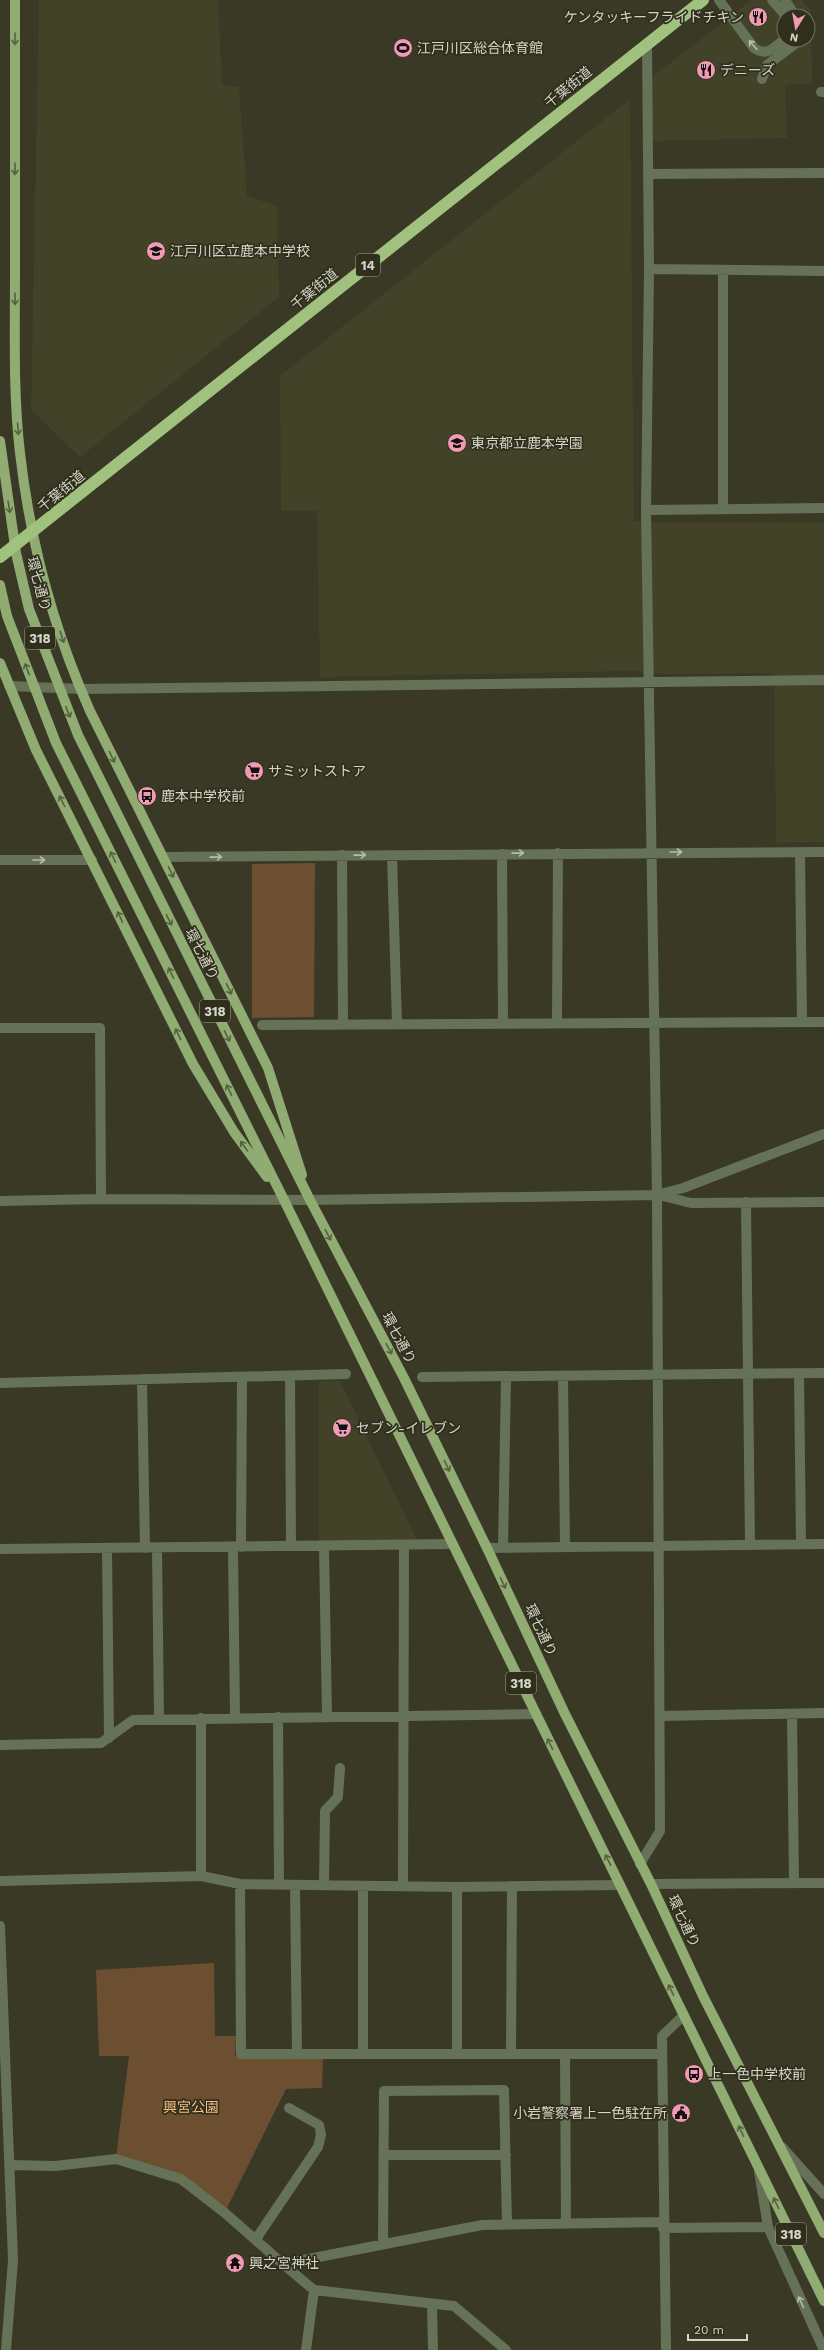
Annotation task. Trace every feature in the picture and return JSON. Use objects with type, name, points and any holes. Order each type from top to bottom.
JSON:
[{"type":"highway","name":"千葉街道","points":[[0,557],[703,0]]},
{"type":"main road","points":[[15,0],[15,354],[20,452],[34,531],[56,618],[81,689],[116,766],[268,1068],[287,1122],[310,1200]]},
{"type":"main road","name":"環七通り","points":[[0,441],[16,553],[29,609],[78,735],[120,822],[310,1200],[404,1378],[487,1548],[565,1714],[651,1884],[703,1996],[824,2232]]},
{"type":"main road","name":"318","points":[[0,585],[7,616],[56,743],[284,1200],[824,2301]]},
{"type":"main road","points":[[0,663],[36,750],[193,1064],[234,1132],[284,1200]]},
{"type":"street","points":[[719,0],[754,48],[761,53],[767,53],[776,46]]},
{"type":"street","points":[[772,0],[779,8]]},
{"type":"street","points":[[640,1864],[660,1831],[658,1546],[659,1374],[653,1021],[650,681],[646,510],[649,269],[647,43]]},
{"type":"street","points":[[762,79],[767,65],[790,48]]},
{"type":"street","points":[[648,174],[824,173]]},
{"type":"street","points":[[649,269],[821,271]]},
{"type":"street","points":[[723,270],[723,508]]},
{"type":"street","points":[[646,510],[824,508]]},
{"type":"street","points":[[9,686],[81,689],[824,680]]},
{"type":"street","points":[[163,857],[652,852],[824,852]]},
{"type":"street","points":[[800,852],[802,1022]]},
{"type":"street","points":[[557,1022],[558,853]]},
{"type":"street","points":[[502,854],[503,1022]]},
{"type":"street","points":[[342,855],[343,1024]]},
{"type":"street","points":[[392,855],[397,1024]]},
{"type":"street","points":[[0,860],[92,860]]},
{"type":"street","points":[[262,1025],[653,1021],[824,1022]]},
{"type":"street","points":[[0,1028],[100,1028],[101,1199]]},
{"type":"street","points":[[657,1195],[683,1188],[824,1134]]},
{"type":"street","points":[[0,1201],[101,1199],[310,1200],[657,1195],[691,1203],[824,1202]]},
{"type":"street","points":[[746,1202],[750,1545]]},
{"type":"street","points":[[799,1373],[801,1544]]},
{"type":"street","points":[[422,1377],[824,1373]]},
{"type":"street","points":[[0,1383],[346,1374]]},
{"type":"street","points":[[290,1376],[291,1546]]},
{"type":"street","points":[[503,1548],[506,1376]]},
{"type":"street","points":[[563,1376],[565,1547]]},
{"type":"street","points":[[235,1718],[237,1547],[242,1377]]},
{"type":"street","points":[[142,1379],[145,1548]]},
{"type":"street","points":[[0,1549],[452,1544]]},
{"type":"street","points":[[487,1548],[824,1544]]},
{"type":"street","points":[[403,1886],[402,1715],[404,1545]]},
{"type":"street","points":[[324,1546],[326,1716]]},
{"type":"street","points":[[107,1548],[109,1738]]},
{"type":"street","points":[[157,1548],[159,1718]]},
{"type":"street","points":[[660,1716],[824,1713]]},
{"type":"street","points":[[0,1745],[101,1743],[133,1720],[159,1718],[536,1714]]},
{"type":"street","points":[[792,1714],[794,1883]]},
{"type":"street","points":[[278,1717],[279,1885]]},
{"type":"street","points":[[200,1876],[201,1718]]},
{"type":"street","points":[[324,1886],[325,1810],[338,1797],[340,1768]]},
{"type":"street","points":[[0,1881],[200,1876],[240,1884],[324,1886],[457,1887],[620,1885]]},
{"type":"street","points":[[651,1884],[824,1883]]},
{"type":"street","points":[[240,1884],[241,2054],[662,2054]]},
{"type":"street","points":[[295,1885],[297,2054]]},
{"type":"street","points":[[363,1886],[363,2054]]},
{"type":"street","points":[[511,2054],[512,1886]]},
{"type":"street","points":[[457,1887],[458,2054]]},
{"type":"street","points":[[0,1926],[4,2080],[10,2165],[13,2260],[6,2350]]},
{"type":"street","points":[[666,2350],[663,2225],[662,2036],[684,2015]]},
{"type":"street","points":[[566,2054],[566,2224]]},
{"type":"street","points":[[383,2244],[384,2091],[504,2090],[507,2225]]},
{"type":"street","points":[[256,2239],[318,2147],[321,2135],[319,2125],[289,2108]]},
{"type":"street","points":[[777,2141],[824,2194]]},
{"type":"street","points":[[384,2155],[506,2155]]},
{"type":"street","points":[[10,2165],[55,2166],[116,2159],[181,2179],[256,2239],[314,2290],[454,2306],[506,2350]]},
{"type":"street","points":[[758,2166],[768,2227],[824,2350]]},
{"type":"street","points":[[284,2264],[482,2225],[566,2224],[768,2227]]},
{"type":"street","points":[[306,2350],[314,2290]]},
{"type":"street","points":[[432,2304],[433,2350]]},
{"type":"shaded area","name":"江戸川区立鹿本中学校","points":[[39,0],[218,0],[222,85],[239,87],[247,196],[277,206],[279,297],[80,457],[31,410]]},
{"type":"shaded area","points":[[751,0],[801,0],[809,8],[776,8],[776,48],[812,48],[812,83],[785,85],[787,138],[651,141],[651,78]]},
{"type":"shaded area","name":"東京都立鹿本学園","points":[[630,99],[634,521],[665,523],[824,522],[824,842],[776,843],[774,673],[663,674],[633,671],[320,677],[317,511],[281,511],[280,376]]},
{"type":"shaded area","points":[[319,1381],[340,1381],[418,1542],[319,1541]]},
{"type":"green space","points":[[315,863],[314,1017],[252,1018],[252,864]]},
{"type":"green space","name":"興宮公園","points":[[214,1963],[215,2036],[236,2036],[235,2056],[323,2059],[322,2088],[286,2089],[227,2208],[182,2175],[116,2157],[129,2056],[99,2056],[96,1970]]},
{"type":"place","name":"ケンタッキーフライドチキン","points":[[758,17]]},
{"type":"place","name":"江戸川区総合体育館","points":[[403,48]]},
{"type":"place","name":"デニーズ","points":[[706,70]]},
{"type":"place","name":"江戸川区立鹿本中学校","points":[[156,251]]},
{"type":"place","name":"東京都立鹿本学園","points":[[457,443]]},
{"type":"place","name":"サミットストア","points":[[254,771]]},
{"type":"place","name":"鹿本中学校前","points":[[147,796]]},
{"type":"place","name":"セブン-イレブン","points":[[342,1428]]},
{"type":"place","name":"上一色中学校前","points":[[694,2074]]},
{"type":"place","name":"小岩警察署上一色駐在所","points":[[681,2113]]},
{"type":"place","name":"興之宮神社","points":[[235,2263]]}]
